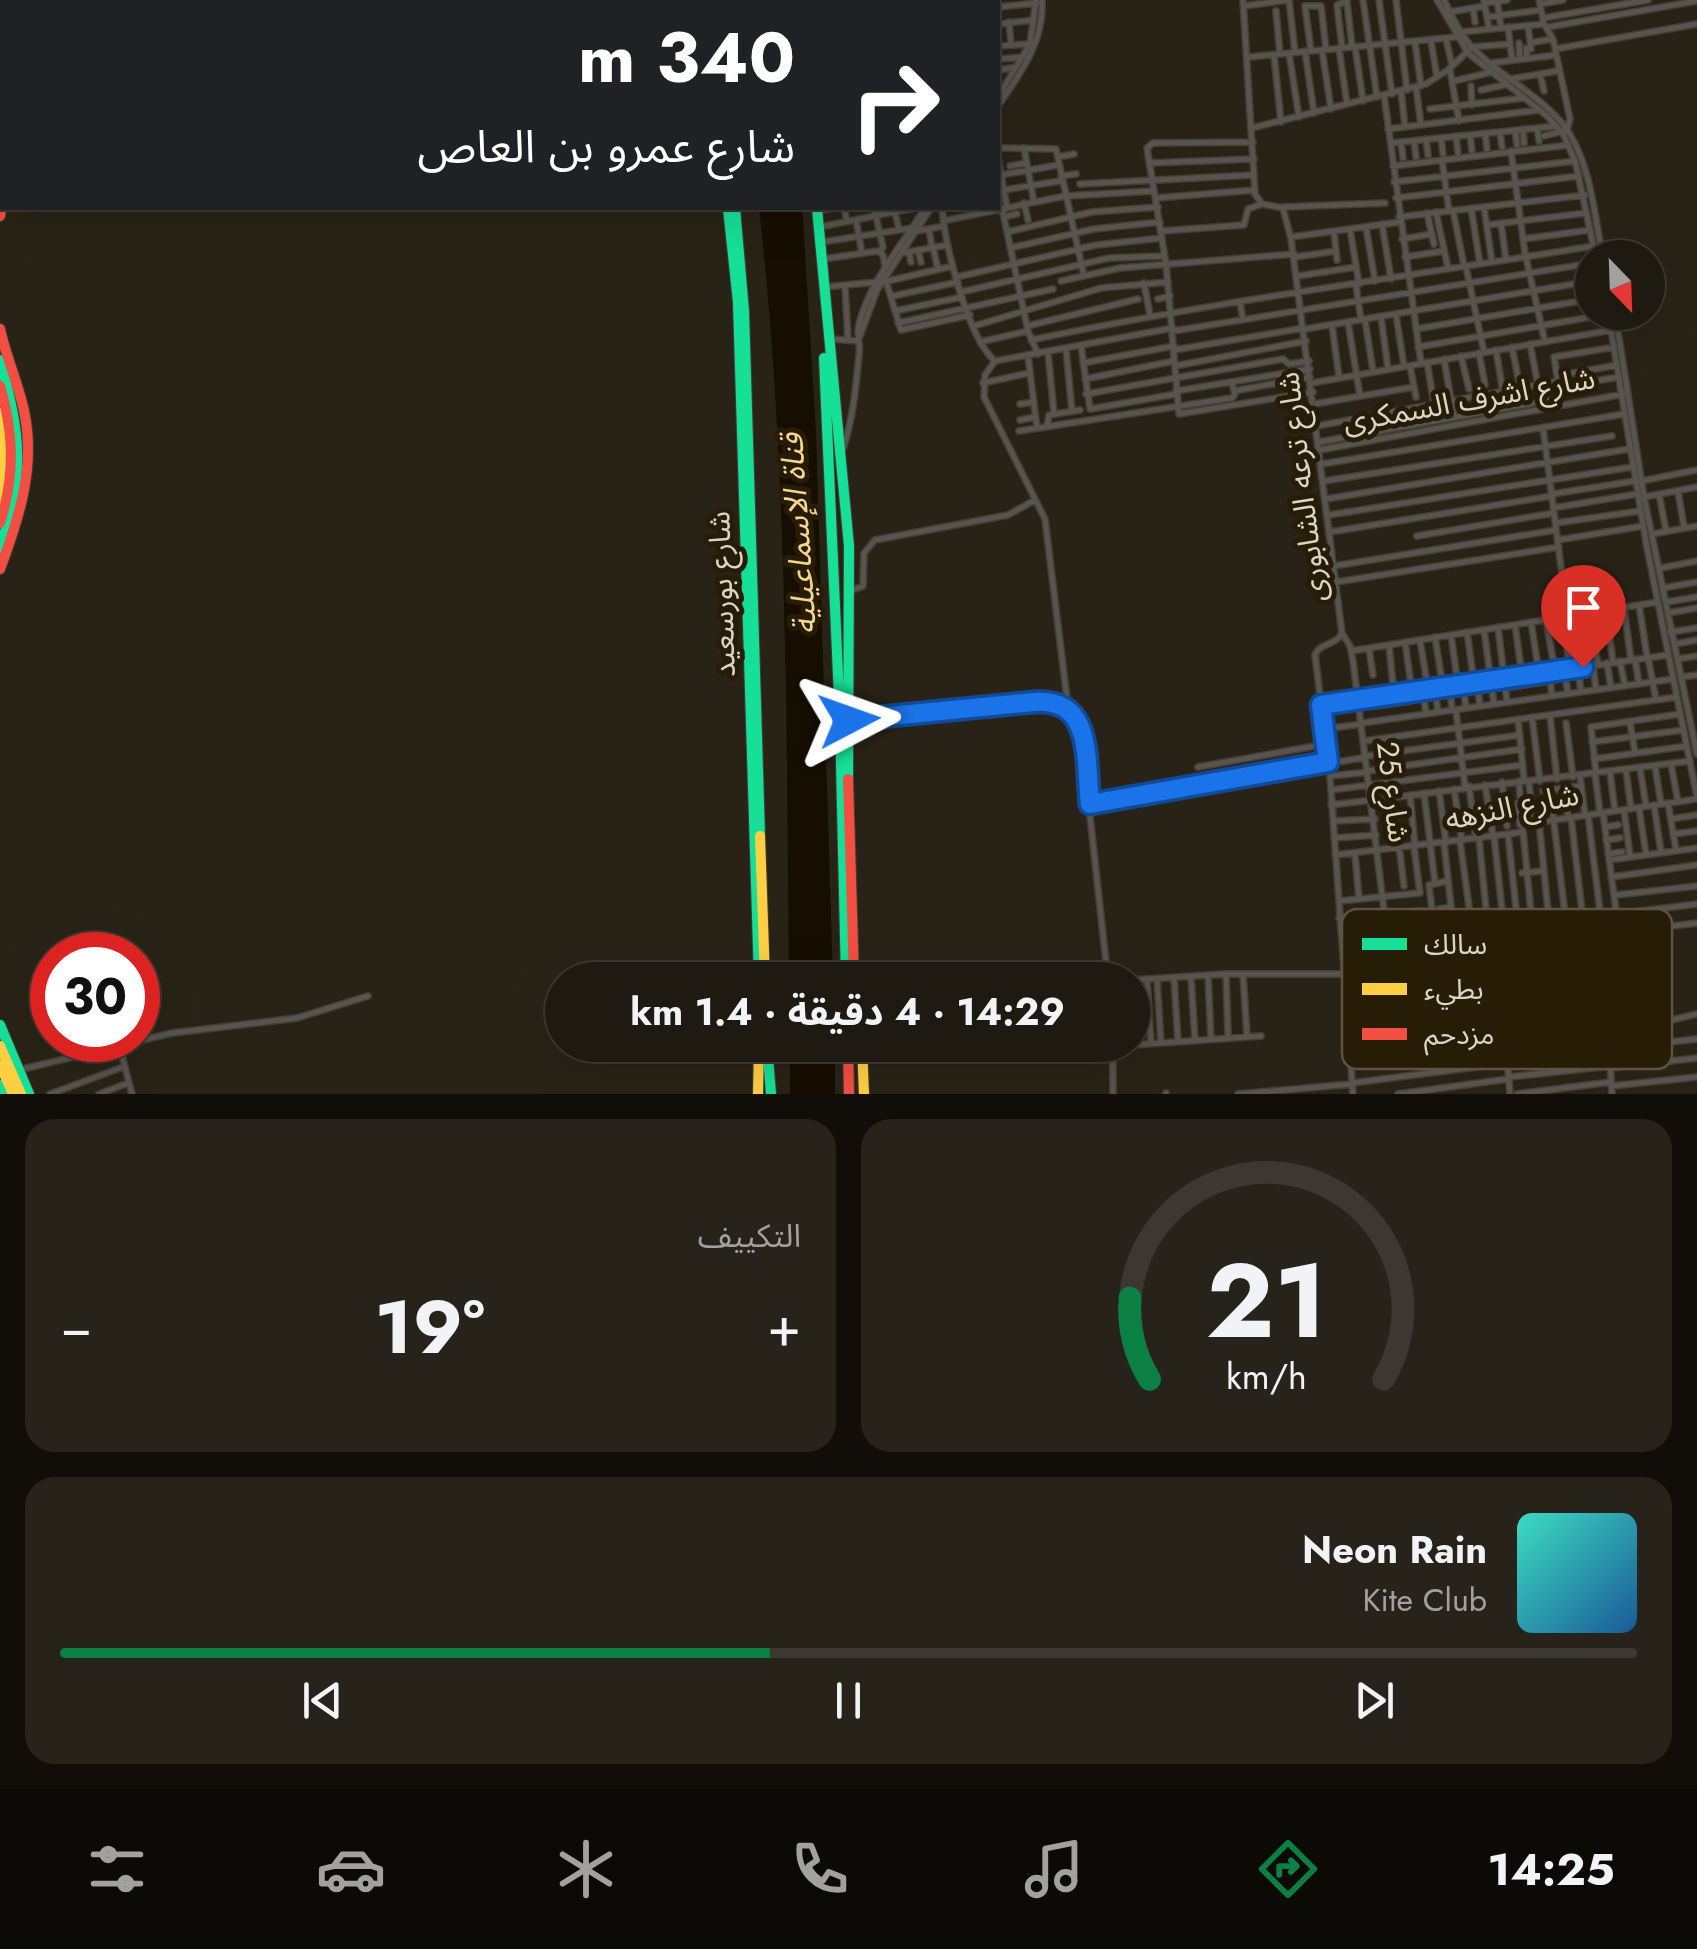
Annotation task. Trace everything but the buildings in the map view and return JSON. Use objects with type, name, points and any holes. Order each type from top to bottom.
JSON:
[{"type":"main road","name":"شارع بورسعيد","points":[[732,210],[750,374],[763,772],[762,962]]},
{"type":"main road","name":"شارع بورسعيد","points":[[732,210],[761,962]]},
{"type":"main road","points":[[816,210],[824,259],[848,568],[850,962]]},
{"type":"main road","points":[[816,210],[849,962]]},
{"type":"main road","points":[[0,328],[23,408],[29,451],[23,503],[0,568]]},
{"type":"main road","points":[[0,360],[18,420],[21,462],[16,502],[0,548]]},
{"type":"main road","points":[[0,386],[13,451],[10,490],[0,523]]},
{"type":"main road","points":[[0,413],[5,456],[0,499]]},
{"type":"main road","points":[[832,547],[841,551],[846,532]]},
{"type":"main road","points":[[834,584],[836,563],[843,561],[848,568]]},
{"type":"main road","points":[[0,1025],[29,1094]]},
{"type":"main road","points":[[0,1046],[21,1094]]},
{"type":"main road","points":[[758,1094],[759,1062]]},
{"type":"main road","points":[[768,1062],[771,1094]]},
{"type":"main road","points":[[848,1062],[848,1094]]},
{"type":"main road","points":[[864,1062],[864,1094]]},
{"type":"main road","points":[[0,1064],[13,1094]]},
{"type":"main road","points":[[0,1085],[4,1094]]},
{"type":"street","points":[[1262,204],[1255,190],[1243,3],[1288,0],[1299,117]]},
{"type":"street","points":[[1364,0],[1369,45],[1384,96]]},
{"type":"street","points":[[1379,0],[1384,96],[1396,198],[1418,346],[1434,404]]},
{"type":"street","points":[[1396,0],[1405,127]]},
{"type":"street","points":[[1440,0],[1458,34]]},
{"type":"street","points":[[1440,0],[1470,49],[1562,130],[1580,158],[1594,240]]},
{"type":"street","points":[[1449,12],[1507,0]]},
{"type":"street","points":[[1487,17],[1563,0]]},
{"type":"street","points":[[1600,0],[1602,9]]},
{"type":"street","points":[[1545,23],[1648,0]]},
{"type":"street","points":[[1000,7],[1039,1]]},
{"type":"street","points":[[1000,91],[1030,44],[1039,1]]},
{"type":"street","points":[[1000,103],[1034,49],[1041,30],[1039,1]]},
{"type":"street","points":[[1347,105],[1338,5],[1347,1],[1363,101]]},
{"type":"street","points":[[1497,1],[1512,60]]},
{"type":"street","points":[[1249,57],[1431,41],[1489,29],[1697,1]]},
{"type":"street","points":[[1484,3],[1489,29]]},
{"type":"street","points":[[1314,114],[1308,4],[1322,7],[1331,110]]},
{"type":"street","points":[[1537,128],[1541,139],[1562,130],[1570,120],[1553,40],[1540,5]]},
{"type":"street","points":[[1473,8],[1475,22]]},
{"type":"street","points":[[1276,10],[1281,122]]},
{"type":"street","points":[[1000,24],[1036,20]]},
{"type":"street","points":[[1009,22],[1011,45]]},
{"type":"street","points":[[1491,63],[1697,24]]},
{"type":"street","points":[[1524,59],[1528,26]]},
{"type":"street","points":[[1416,29],[1422,126]]},
{"type":"street","points":[[1446,39],[1459,121]]},
{"type":"street","points":[[1528,45],[1553,40]]},
{"type":"street","points":[[1431,41],[1438,78]]},
{"type":"street","points":[[1000,46],[1030,44]]},
{"type":"street","points":[[1252,128],[1404,91],[1438,78],[1470,49],[1510,44]]},
{"type":"street","points":[[1470,49],[1491,63],[1562,130],[1586,195],[1592,240]]},
{"type":"street","points":[[1000,59],[1024,57]]},
{"type":"street","points":[[1000,70],[1017,67]]},
{"type":"street","points":[[1481,90],[1558,71]]},
{"type":"street","points":[[1454,81],[1492,72]]},
{"type":"street","points":[[1540,74],[1544,91]]},
{"type":"street","points":[[1471,86],[1472,105]]},
{"type":"street","points":[[1430,109],[1524,98]]},
{"type":"street","points":[[1388,129],[1539,110]]},
{"type":"street","points":[[1390,143],[1537,128],[1562,130]]},
{"type":"street","points":[[1514,130],[1520,144],[1523,130]]},
{"type":"street","points":[[1500,132],[1502,146]]},
{"type":"street","points":[[1485,133],[1487,149]]},
{"type":"street","points":[[1470,135],[1472,151]]},
{"type":"street","points":[[1456,136],[1458,152]]},
{"type":"street","points":[[1442,138],[1446,192],[1470,284],[1485,385]]},
{"type":"street","points":[[1426,140],[1428,155]]},
{"type":"street","points":[[1414,141],[1416,157]]},
{"type":"street","points":[[1253,142],[1152,143],[1147,148],[1170,296],[1180,416],[1313,392]]},
{"type":"street","points":[[1401,142],[1403,158]]},
{"type":"street","points":[[1392,166],[1569,144]]},
{"type":"street","points":[[1000,148],[1054,148],[1084,276]]},
{"type":"street","points":[[1024,148],[1034,202]]},
{"type":"street","points":[[1511,152],[1522,239],[1544,342]]},
{"type":"street","points":[[1002,176],[1074,154]]},
{"type":"street","points":[[1149,163],[1254,158]]},
{"type":"street","points":[[1394,182],[1575,161]]},
{"type":"street","points":[[1010,166],[1027,167]]},
{"type":"street","points":[[1000,167],[1016,281],[1027,328],[1038,354]]},
{"type":"street","points":[[1004,190],[1076,174]]},
{"type":"street","points":[[1080,184],[1254,175]]},
{"type":"street","points":[[1396,198],[1579,176]]},
{"type":"street","points":[[1098,183],[1100,194]]},
{"type":"street","points":[[1000,208],[1064,196],[1255,190]]},
{"type":"street","points":[[1291,237],[1428,213],[1586,195]]},
{"type":"street","points":[[892,297],[1078,249],[1244,225],[1248,209],[1262,204],[1281,207],[1385,203]]},
{"type":"street","points":[[1024,204],[1028,220]]},
{"type":"street","points":[[1484,206],[1492,262]]},
{"type":"street","points":[[1007,232],[1104,211],[1158,207]]},
{"type":"street","name":"شارع ترعه الشابورى","points":[[1281,207],[1298,276],[1342,633],[1338,640],[1317,649],[1315,655],[1330,776],[1342,945]]},
{"type":"street","points":[[1471,208],[1480,264]]},
{"type":"street","points":[[845,210],[862,253]]},
{"type":"street","points":[[874,210],[885,270]]},
{"type":"street","points":[[820,227],[894,210],[899,230]]},
{"type":"street","points":[[840,453],[850,424],[859,325],[877,282],[927,210]]},
{"type":"street","points":[[942,210],[962,295],[980,342],[995,361]]},
{"type":"street","points":[[962,210],[964,216]]},
{"type":"street","points":[[822,242],[929,229],[978,210]]},
{"type":"street","points":[[1436,212],[1448,270]]},
{"type":"street","points":[[1428,213],[1434,244]]},
{"type":"street","points":[[1487,225],[1586,213]]},
{"type":"street","points":[[1004,217],[1018,214]]},
{"type":"street","points":[[1010,248],[1110,227],[1160,222]]},
{"type":"street","points":[[1501,223],[1506,260]]},
{"type":"street","points":[[1382,224],[1391,279]]},
{"type":"street","points":[[1366,226],[1375,282]]},
{"type":"street","points":[[1110,227],[1113,242]]},
{"type":"street","points":[[929,229],[934,288]]},
{"type":"street","points":[[1350,229],[1373,372]]},
{"type":"street","points":[[858,341],[873,298],[905,252],[914,230]]},
{"type":"street","points":[[1522,239],[1590,230]]},
{"type":"street","points":[[1334,231],[1337,260]]},
{"type":"street","points":[[1402,239],[1432,234]]},
{"type":"street","points":[[905,252],[948,245]]},
{"type":"street","points":[[1031,340],[1171,311],[1575,249]]},
{"type":"street","points":[[918,250],[921,262]]},
{"type":"street","points":[[1061,280],[1166,264],[1336,251]]},
{"type":"street","points":[[1405,257],[1444,251]]},
{"type":"street","points":[[824,259],[880,252]]},
{"type":"street","points":[[905,252],[912,275]]},
{"type":"street","points":[[895,311],[1110,258],[1165,256]]},
{"type":"street","points":[[995,361],[1575,264]]},
{"type":"street","points":[[886,280],[953,266]]},
{"type":"street","points":[[1298,276],[1356,267]]},
{"type":"street","points":[[886,280],[899,327],[1053,289]]},
{"type":"street","points":[[825,286],[877,282]]},
{"type":"street","points":[[974,326],[1101,288],[1168,282]]},
{"type":"street","points":[[1144,283],[1151,332]]},
{"type":"street","points":[[1083,363],[1575,283]]},
{"type":"street","points":[[845,284],[848,340]]},
{"type":"street","points":[[1112,286],[1114,304]]},
{"type":"street","points":[[1101,288],[1103,297]]},
{"type":"street","points":[[1158,299],[1170,296]]},
{"type":"street","points":[[980,342],[1138,299]]},
{"type":"street","points":[[1240,302],[1243,320]]},
{"type":"street","points":[[1416,329],[1575,302]]},
{"type":"street","points":[[1396,315],[1416,397]]},
{"type":"street","points":[[1381,317],[1388,369]]},
{"type":"street","points":[[1418,346],[1575,319]]},
{"type":"street","points":[[1348,322],[1360,396]]},
{"type":"street","points":[[1332,325],[1339,378]]},
{"type":"street","points":[[1086,394],[1283,359],[1310,372],[1339,378],[1612,330],[1632,467],[1655,547],[1655,569],[1668,633],[1678,659],[1677,678]]},
{"type":"street","points":[[1614,330],[1647,548],[1663,588],[1662,602],[1668,613],[1668,654],[1694,725],[1697,753]]},
{"type":"street","points":[[829,338],[858,341]]},
{"type":"street","points":[[1085,379],[1306,341]]},
{"type":"street","points":[[1530,344],[1538,385]]},
{"type":"street","points":[[1081,346],[1088,405],[1094,409],[1232,382],[1310,372]]},
{"type":"street","points":[[1319,442],[1562,402],[1554,358],[1615,347]]},
{"type":"street","points":[[1512,348],[1520,388]]},
{"type":"street","points":[[1048,427],[1048,416],[1076,411],[1066,349]]},
{"type":"street","points":[[1496,350],[1503,392]]},
{"type":"street","points":[[1048,352],[1054,414]]},
{"type":"street","points":[[1028,356],[1037,428]]},
{"type":"street","points":[[1461,356],[1469,389]]},
{"type":"street","points":[[1444,360],[1454,417]]},
{"type":"street","points":[[995,361],[983,384],[986,403],[1046,522],[1068,707],[1080,725],[1106,962]]},
{"type":"street","points":[[1558,382],[1618,365]]},
{"type":"street","points":[[1234,391],[1310,372]]},
{"type":"street","points":[[983,384],[1030,373]]},
{"type":"street","points":[[1317,426],[1538,385],[1619,376]]},
{"type":"street","points":[[1019,431],[1232,398],[1232,382]]},
{"type":"street","points":[[1314,404],[1414,387]]},
{"type":"street","name":"شارع اشرف السمكرى","points":[[1320,450],[1562,402],[1624,394]]},
{"type":"street","points":[[1020,404],[1034,402]]},
{"type":"street","points":[[1322,464],[1624,414]]},
{"type":"street","points":[[1020,420],[1036,417]]},
{"type":"street","points":[[1543,428],[1562,575]]},
{"type":"street","points":[[1324,482],[1612,436]]},
{"type":"street","points":[[1326,499],[1629,450]]},
{"type":"street","points":[[1328,515],[1632,467]]},
{"type":"street","points":[[1417,536],[1554,510],[1696,470],[1697,479]]},
{"type":"street","points":[[1330,532],[1552,496],[1639,488],[1659,494],[1697,488]]},
{"type":"street","points":[[1678,491],[1684,528]]},
{"type":"street","points":[[1659,494],[1666,531]]},
{"type":"street","points":[[848,591],[862,588],[864,553],[875,540],[1008,516],[1035,500]]},
{"type":"street","points":[[1334,566],[1640,511]]},
{"type":"street","points":[[1336,582],[1643,526]]},
{"type":"street","points":[[1652,534],[1697,526]]},
{"type":"street","points":[[1647,548],[1655,547]]},
{"type":"street","points":[[1655,569],[1697,561]]},
{"type":"street","points":[[1663,588],[1697,582]]},
{"type":"street","points":[[1351,651],[1697,596]]},
{"type":"street","points":[[1638,605],[1656,700]]},
{"type":"street","points":[[1624,607],[1639,684]]},
{"type":"street","points":[[1668,613],[1697,608]]},
{"type":"street","points":[[1606,610],[1614,662],[1611,688]]},
{"type":"street","points":[[1590,612],[1596,690]]},
{"type":"street","points":[[1568,694],[1574,668],[1576,615]]},
{"type":"street","points":[[1562,617],[1581,692]]},
{"type":"street","points":[[1546,620],[1552,696]]},
{"type":"street","points":[[1531,622],[1539,673]]},
{"type":"street","points":[[1515,624],[1522,676]]},
{"type":"street","points":[[1498,627],[1507,702]]},
{"type":"street","points":[[1668,633],[1697,628]]},
{"type":"street","points":[[1484,630],[1494,704]]},
{"type":"street","points":[[1467,632],[1480,706]]},
{"type":"street","name":"شارع 25","points":[[1342,633],[1351,651],[1384,909]]},
{"type":"street","points":[[1451,635],[1466,708]]},
{"type":"street","points":[[1436,637],[1438,712]]},
{"type":"street","points":[[1420,640],[1436,688],[1454,710],[1487,909]]},
{"type":"street","points":[[1674,644],[1697,640]]},
{"type":"street","points":[[1405,642],[1412,716]]},
{"type":"street","points":[[1389,645],[1394,694]]},
{"type":"street","points":[[1369,648],[1373,675]]},
{"type":"street","points":[[1321,705],[1668,654]]},
{"type":"street","points":[[1678,659],[1697,656]]},
{"type":"street","points":[[1614,662],[1625,686]]},
{"type":"street","points":[[1456,666],[1472,664]]},
{"type":"street","points":[[1324,730],[1697,675]]},
{"type":"street","points":[[1505,688],[1550,682]]},
{"type":"street","points":[[1426,714],[1436,688]]},
{"type":"street","points":[[1364,740],[1697,694]]},
{"type":"street","points":[[1681,697],[1680,714],[1697,798]]},
{"type":"street","points":[[849,720],[1046,701],[1068,707]]},
{"type":"street","points":[[1376,706],[1410,701]]},
{"type":"street","points":[[1688,711],[1697,710]]},
{"type":"street","points":[[1615,909],[1595,774],[1592,726],[1680,714]]},
{"type":"street","points":[[1550,715],[1558,779]]},
{"type":"street","points":[[1532,717],[1540,781]]},
{"type":"street","points":[[1518,719],[1524,781],[1539,822],[1548,909]]},
{"type":"street","points":[[1630,721],[1646,806],[1661,853]]},
{"type":"street","points":[[1566,723],[1581,786],[1599,909]]},
{"type":"street","points":[[1592,742],[1684,730]]},
{"type":"street","points":[[1090,804],[1328,762],[1520,735]]},
{"type":"street","points":[[1198,768],[1326,744]]},
{"type":"street","points":[[1594,759],[1687,746]]},
{"type":"street","points":[[1330,776],[1522,749]]},
{"type":"street","points":[[1332,805],[1690,761]]},
{"type":"street","points":[[1330,790],[1523,764]]},
{"type":"street","points":[[1671,764],[1678,802]]},
{"type":"street","points":[[1630,857],[1655,766]]},
{"type":"street","points":[[1626,770],[1646,806],[1646,855]]},
{"type":"street","points":[[1610,772],[1615,811]]},
{"type":"street","points":[[1520,796],[1524,781]]},
{"type":"street","points":[[1502,782],[1516,909]]},
{"type":"street","points":[[1485,784],[1501,909]]},
{"type":"street","points":[[1565,909],[1547,790],[1581,786]]},
{"type":"street","points":[[1454,788],[1469,909]]},
{"type":"street","points":[[1564,788],[1582,909]]},
{"type":"street","points":[[1439,790],[1451,909]]},
{"type":"street","points":[[1424,793],[1435,883]]},
{"type":"street","points":[[1338,902],[1420,892],[1410,795]]},
{"type":"street","points":[[1394,797],[1404,886]]},
{"type":"street","name":"شارع النزهه","points":[[1335,855],[1493,836],[1539,822],[1697,798]]},
{"type":"street","points":[[1529,909],[1518,802],[1530,800]]},
{"type":"street","points":[[1539,822],[1543,806]]},
{"type":"street","points":[[1646,806],[1671,819],[1697,815]]},
{"type":"street","points":[[1332,821],[1374,818]]},
{"type":"street","points":[[1671,819],[1676,851]]},
{"type":"street","points":[[1605,827],[1618,825]]},
{"type":"street","points":[[1673,834],[1697,831]]},
{"type":"street","points":[[1334,838],[1376,835]]},
{"type":"street","points":[[1606,840],[1620,838]]},
{"type":"street","points":[[1609,857],[1697,848]]},
{"type":"street","points":[[1609,857],[1622,852]]},
{"type":"street","points":[[1354,854],[1359,899]]},
{"type":"street","points":[[1612,877],[1697,865]]},
{"type":"street","points":[[1524,873],[1544,870]]},
{"type":"street","points":[[1432,909],[1429,885],[1448,881]]},
{"type":"street","points":[[1614,896],[1697,886]]},
{"type":"street","points":[[1656,909],[1697,904]]},
{"type":"street","points":[[1672,926],[1697,923]]},
{"type":"street","points":[[1150,980],[1226,974],[1342,974]]},
{"type":"street","points":[[1226,974],[1228,1038]]},
{"type":"street","points":[[1243,974],[1247,1036]]},
{"type":"street","points":[[1208,976],[1211,1039]]},
{"type":"street","points":[[1192,977],[1195,1040]]},
{"type":"street","points":[[1174,978],[1178,1042]]},
{"type":"street","points":[[1157,979],[1161,1042]]},
{"type":"street","points":[[160,1035],[278,1021],[368,996]]},
{"type":"street","points":[[1672,1018],[1697,1014]]},
{"type":"street","points":[[1150,1030],[1151,1043],[1261,1036]]},
{"type":"street","points":[[1672,1042],[1697,1039]]},
{"type":"street","points":[[1672,1061],[1697,1058]]},
{"type":"street","points":[[19,1070],[50,1062]]},
{"type":"street","points":[[122,1062],[132,1094]]},
{"type":"street","points":[[1113,1062],[1113,1094]]},
{"type":"street","points":[[50,1094],[123,1066]]},
{"type":"street","name":"شارع ترعه الشابورى","points":[[1351,1069],[1353,1094]]},
{"type":"street","points":[[1238,1094],[1458,1069]]},
{"type":"street","points":[[1507,1069],[1513,1094],[1697,1077]]},
{"type":"street","points":[[1398,1094],[1591,1069]]},
{"type":"street","points":[[98,1094],[128,1084]]},
{"type":"water","name":"قناة الإسماعيلية","points":[[759,210],[802,210],[816,433],[832,962],[789,962],[786,690],[776,400]]},
{"type":"water","points":[[790,1062],[835,1062],[835,1094],[790,1094]]},
{"type":"traffic: fast","points":[[728,210],[738,302],[758,962]]},
{"type":"traffic: fast","points":[[735,210],[744,311],[760,836]]},
{"type":"traffic: fast","points":[[817,210],[849,546],[848,779]]},
{"type":"traffic: fast","points":[[824,358],[840,720],[846,962]]},
{"type":"traffic: fast","points":[[0,360],[17,454],[14,497],[0,548]]},
{"type":"traffic: fast","points":[[0,1025],[29,1094]]},
{"type":"traffic: fast","points":[[768,1062],[771,1094]]},
{"type":"traffic: fast","points":[[0,1085],[4,1094]]},
{"type":"traffic: slow","points":[[0,413],[5,456],[0,499]]},
{"type":"traffic: slow","points":[[760,836],[764,962]]},
{"type":"traffic: slow","points":[[0,1046],[21,1094]]},
{"type":"traffic: slow","points":[[758,1094],[759,1062]]},
{"type":"traffic: slow","points":[[863,1062],[864,1094]]},
{"type":"traffic: slow","points":[[0,1065],[13,1094]]},
{"type":"traffic: jam","points":[[0,216],[1,210]]},
{"type":"traffic: jam","points":[[0,329],[24,411],[28,452],[19,511],[0,569]]},
{"type":"traffic: jam","points":[[0,386],[11,454],[0,523]]},
{"type":"traffic: jam","points":[[848,779],[853,962]]},
{"type":"traffic: jam","points":[[848,1062],[849,1094]]},
{"type":"route","points":[[849,720],[1058,703],[1078,718],[1090,804],[1328,762],[1321,705],[1583,667]]}]
